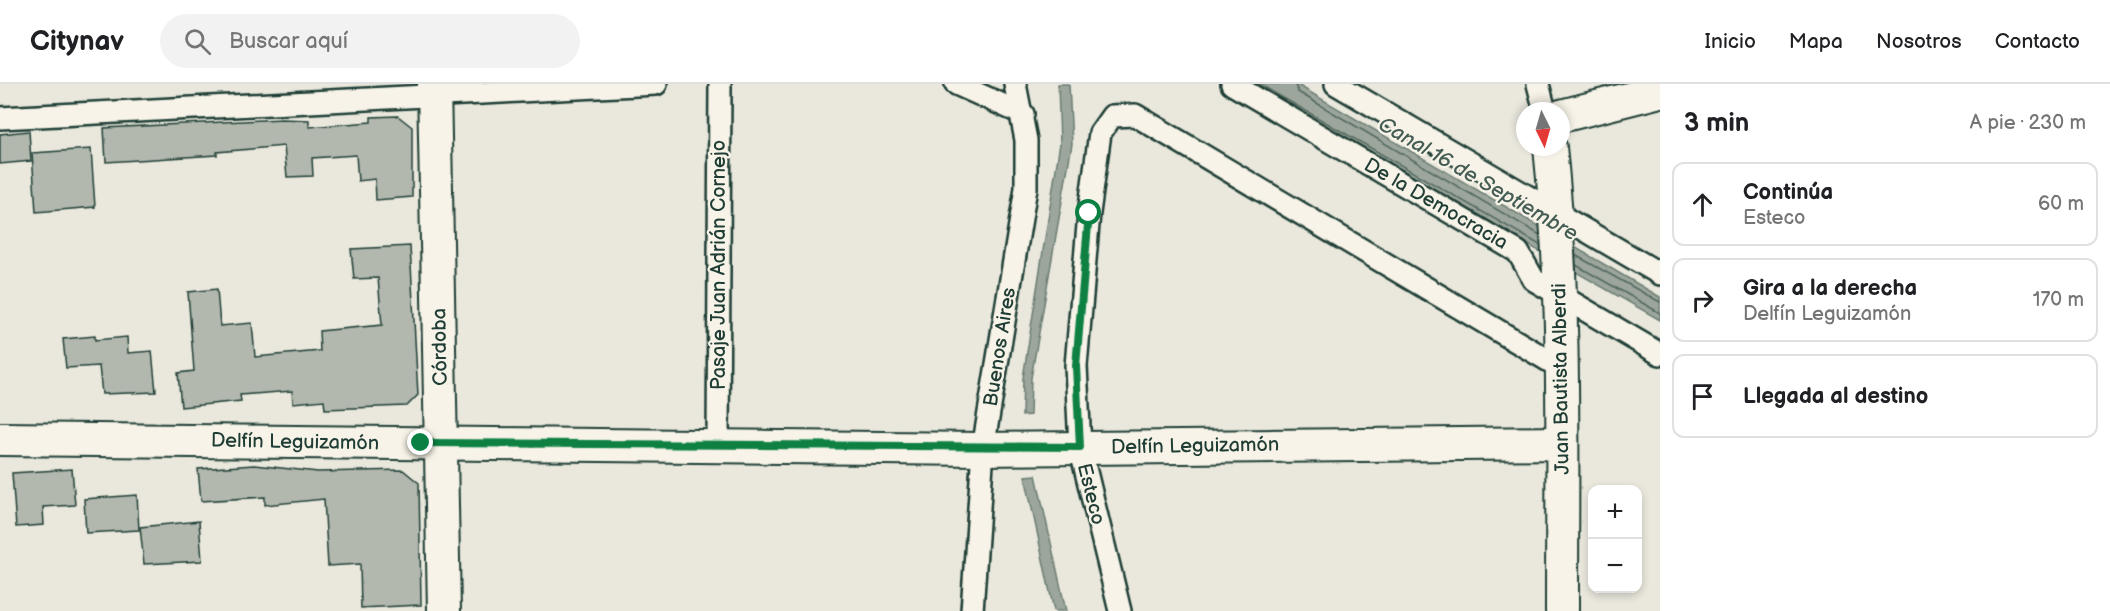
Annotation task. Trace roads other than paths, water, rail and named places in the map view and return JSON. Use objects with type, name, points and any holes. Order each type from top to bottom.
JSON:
[{"type":"street","points":[[0,118],[435,90],[656,84]]},
{"type":"street","name":"Pasaje Juan Adrián Cornejo","points":[[718,445],[720,84]]},
{"type":"street","points":[[956,84],[1023,114]]},
{"type":"street","name":"Buenos Aires","points":[[972,611],[983,449],[1026,188],[1023,114],[1015,84]]},
{"type":"street","name":"De la Democracia","points":[[1232,84],[1518,252],[1534,280],[1561,298],[1660,354]]},
{"type":"street","points":[[1336,84],[1660,274]]},
{"type":"street","points":[[1538,84],[1543,102]]},
{"type":"street","name":"Córdoba","points":[[435,90],[444,611]]},
{"type":"street","points":[[1570,114],[1660,91]]},
{"type":"street","name":"Esteco","points":[[1120,611],[1080,447],[1076,366],[1089,213],[1100,133],[1112,116],[1135,115],[1561,368]]},
{"type":"street","name":"Juan Bautista Alberdi","points":[[1551,156],[1557,212],[1561,298],[1562,611]]},
{"type":"street","name":"Delfín Leguizamón","points":[[0,439],[983,449],[1562,443]]},
{"type":"water","points":[[1058,84],[1069,84],[1072,144],[1031,378],[1030,415],[1022,416],[1023,378],[1060,143]]},
{"type":"water","points":[[1247,84],[1296,84],[1660,297],[1660,320]]},
{"type":"water","points":[[1036,475],[1066,611],[1054,611],[1025,476]]},
{"type":"water label","name":"Canal 16 de Septiembre","points":[[1478,179]]}]
